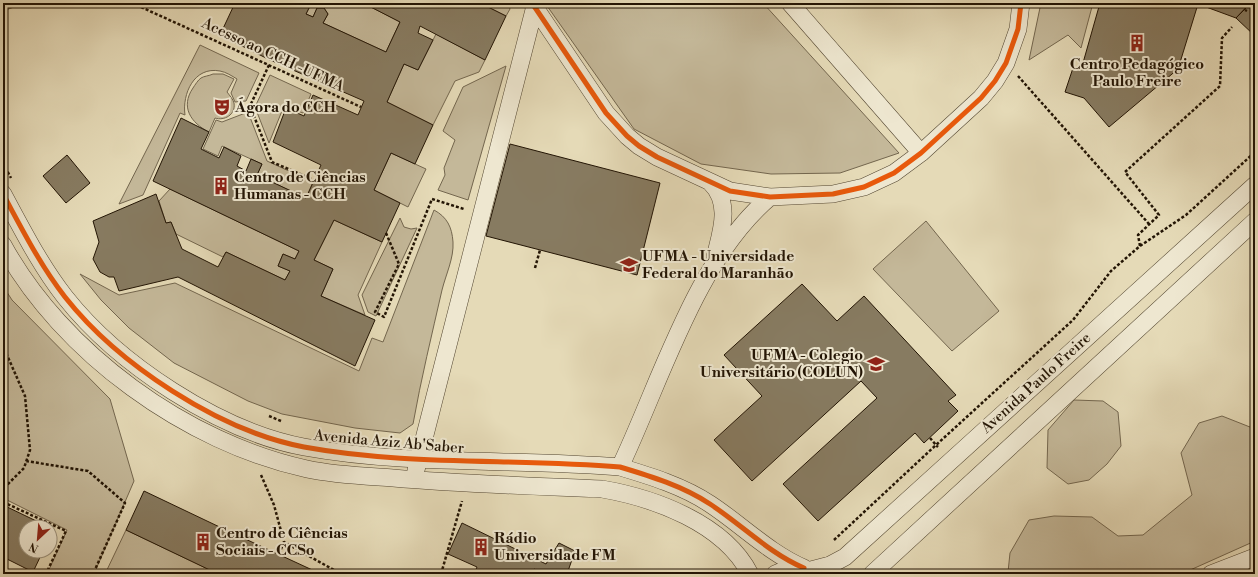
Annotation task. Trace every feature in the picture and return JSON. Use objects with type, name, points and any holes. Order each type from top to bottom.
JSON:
[{"type":"street","points":[[790,3],[921,153]]},
{"type":"street","points":[[533,5],[606,113],[627,136],[639,146],[657,157],[730,190],[770,197],[833,194],[864,187],[894,173],[921,153],[981,98],[995,81],[1006,63],[1018,29],[1021,3]]},
{"type":"street","points":[[414,480],[482,215],[533,5]]},
{"type":"street","points":[[710,182],[719,194],[723,211],[723,219],[714,263]]},
{"type":"street","name":"Avenida Paulo Freire","points":[[775,574],[789,568],[812,570],[830,565],[845,557],[1255,184]]},
{"type":"street","name":"Avenida Aziz Ab'Saber","points":[[8,188],[37,256],[64,296],[100,336],[137,366],[173,391],[212,413],[271,439],[344,453],[419,459],[620,467],[650,476],[709,503],[776,554],[812,570]]},
{"type":"street","points":[[620,467],[683,325],[714,263],[750,217],[770,197]]},
{"type":"street","name":"Avenida Paulo Freire","points":[[872,574],[1255,221]]},
{"type":"street","points":[[3,245],[44,305],[68,332],[96,358],[124,381],[182,420],[246,450],[276,461],[308,469],[342,474],[414,480],[602,489],[630,494],[684,515],[706,527],[722,539],[738,555],[750,574]]},
{"type":"street","points":[[1211,574],[1255,557]]},
{"type":"path","points":[[1140,246],[1138,235],[1159,214],[1125,172],[1220,86],[1222,38],[1232,26]]},
{"type":"path","points":[[1006,63],[1150,224]]},
{"type":"path","points":[[268,65],[250,106],[272,162],[314,180]]},
{"type":"path","points":[[829,544],[1073,320],[1111,271],[1140,246],[1186,215],[1255,152]]},
{"type":"path","points":[[3,163],[8,188]]},
{"type":"path","points":[[386,233],[398,264],[375,312],[384,317],[432,199],[482,215]]},
{"type":"path","points":[[535,268],[540,250]]},
{"type":"path","points":[[3,485],[7,485],[24,468],[30,450],[24,396],[7,355]]},
{"type":"path","points":[[264,415],[285,422]]},
{"type":"path","points":[[930,438],[951,461]]},
{"type":"path","points":[[26,461],[88,470],[125,503],[93,574]]},
{"type":"path","points":[[259,472],[274,505],[284,542],[279,554]]},
{"type":"path","points":[[441,574],[463,497]]},
{"type":"path","points":[[3,502],[66,531],[46,574]]},
{"type":"path","points":[[284,542],[341,574]]},
{"type":"shaded area","points":[[3,3],[25,3],[3,11]]},
{"type":"shaded area","points":[[305,3],[363,3],[400,22],[386,52],[323,23],[328,14],[324,8],[317,8],[313,17],[306,14],[310,6]]},
{"type":"shaded area","points":[[480,3],[508,3],[510,9],[506,16]]},
{"type":"shaded area","points":[[545,3],[763,3],[899,153],[840,173],[771,174],[701,164],[634,129]]},
{"type":"shaded area","points":[[1041,3],[1093,3],[1081,48],[1068,35],[1029,60]]},
{"type":"shaded area","points":[[436,34],[485,60],[479,72],[455,81],[433,125],[387,102],[404,64],[418,70]]},
{"type":"shaded area","points":[[200,45],[259,73],[246,101],[235,102],[231,93],[237,79],[227,73],[211,71],[203,73],[197,77],[188,91],[185,115],[180,113],[143,195],[119,204]]},
{"type":"shaded area","points":[[506,66],[468,200],[438,190],[445,175],[444,168],[455,140],[443,131],[463,87]]},
{"type":"shaded area","name":"Ágora do CCH","points":[[213,74],[223,74],[234,79],[227,92],[233,100],[234,107],[229,116],[222,119],[215,118],[209,132],[197,124],[189,114],[187,102],[189,95],[199,80],[202,77]]},
{"type":"shaded area","points":[[270,75],[311,94],[303,113],[284,106],[269,143],[255,107]]},
{"type":"shaded area","points":[[248,112],[267,161],[313,182],[306,198],[257,175],[262,164],[222,146],[218,156],[203,149],[216,120],[222,122]]},
{"type":"shaded area","points":[[391,153],[426,169],[408,207],[374,190]]},
{"type":"shaded area","points":[[170,189],[299,251],[295,259],[283,254],[278,266],[290,271],[285,280],[226,252],[223,257],[176,234],[171,222],[166,223],[159,201]]},
{"type":"shaded area","points":[[434,210],[445,219],[450,227],[453,248],[423,373],[413,424],[400,433],[355,428],[282,414],[248,401],[174,363],[129,328],[101,300],[80,274],[119,295],[175,283],[359,371],[372,338],[383,342]]},
{"type":"shaded area","points":[[400,218],[404,227],[411,229],[417,228],[376,316],[368,312],[362,295]]},
{"type":"shaded area","points":[[334,220],[382,242],[358,295],[365,315],[321,296],[333,269],[314,260]]},
{"type":"shaded area","points":[[926,221],[999,311],[952,351],[873,269]]},
{"type":"shaded area","points":[[3,286],[12,300],[110,399],[134,481],[94,574],[47,574],[54,559],[58,559],[58,550],[67,530],[58,526],[58,519],[45,519],[3,498]]},
{"type":"shaded area","points":[[1074,400],[1103,401],[1118,412],[1121,446],[1107,464],[1089,480],[1068,484],[1047,468],[1048,430]]},
{"type":"shaded area","points":[[1222,416],[1255,429],[1255,541],[1188,571],[1168,574],[1009,574],[1010,553],[1029,520],[1054,516],[1092,517],[1118,536],[1143,535],[1192,495],[1181,453],[1199,423]]},
{"type":"shaded area","points":[[126,530],[214,572],[213,574],[105,574]]},
{"type":"building","name":"Centro de Ciências Humanas - CCH","points":[[235,3],[280,3],[285,5],[286,3],[305,3],[310,6],[306,14],[313,17],[317,8],[324,8],[328,14],[323,23],[386,52],[400,22],[363,3],[480,3],[506,16],[485,60],[420,26],[418,33],[433,40],[418,70],[404,64],[387,102],[433,125],[415,164],[391,153],[374,190],[400,203],[382,242],[334,220],[314,260],[333,269],[321,296],[375,320],[355,366],[178,277],[119,291],[114,277],[109,277],[100,272],[93,259],[99,242],[93,221],[156,194],[166,223],[171,222],[182,249],[218,267],[226,252],[285,280],[290,271],[278,266],[283,254],[295,259],[299,251],[153,181],[181,118],[209,132],[201,149],[219,158],[224,147],[241,156],[237,166],[246,171],[251,159],[262,164],[257,175],[306,198],[321,165],[273,142],[286,108],[304,116],[313,95],[358,115],[364,101],[270,60],[220,35]]},
{"type":"building","name":"Centro Pedagógico Paulo Freire","points":[[1100,3],[1251,3],[1236,18],[1198,4],[1178,69],[1109,127],[1084,98],[1065,92],[1073,68],[1081,70]]},
{"type":"building","points":[[1250,3],[1255,3],[1255,36],[1236,18]]},
{"type":"building","points":[[510,144],[660,183],[637,275],[486,236]]},
{"type":"building","points":[[67,155],[90,183],[66,203],[43,176]]},
{"type":"building","points":[[802,284],[837,321],[864,296],[956,395],[948,401],[958,411],[924,443],[915,433],[818,521],[783,484],[877,398],[861,381],[752,481],[714,440],[762,396],[724,355]]},
{"type":"building","name":"Centro de Ciências Sociais - CCSo","points":[[144,491],[321,574],[213,574],[214,572],[126,530]]},
{"type":"building","points":[[3,505],[32,519],[18,519],[18,559],[39,559],[33,572],[3,557]]},
{"type":"building","name":"Rádio Universidade FM","points":[[462,523],[546,564],[559,543],[575,551],[567,574],[548,574],[534,569],[532,574],[474,574],[477,567],[448,554]]},
{"type":"building","name":"Rádio Universidade FM","points":[[448,570],[458,574],[446,574]]},
{"type":"cycle path","points":[[532,3],[606,113],[627,136],[639,146],[657,157],[730,191],[770,197],[833,194],[864,187],[894,173],[921,153],[981,98],[995,81],[1006,63],[1018,29],[1021,3]]},
{"type":"cycle path","points":[[3,194],[47,272],[65,297],[87,322],[142,370],[172,391],[205,410],[238,426],[272,439],[304,447],[343,453],[382,457],[581,464],[620,467],[666,482],[700,498],[722,512],[779,555],[804,568]]},
{"type":"place","name":"Centro Pedagógico Paulo Freire","points":[[1137,43]]},
{"type":"place","name":"Ágora do CCH","points":[[222,107]]},
{"type":"place","name":"Centro de Ciências Humanas - CCH","points":[[221,186]]},
{"type":"place","name":"UFMA - Universidade Federal do Maranhão","points":[[629,265]]},
{"type":"place","name":"UFMA - Colegio Universitário (COLUN)","points":[[876,364]]},
{"type":"place","name":"Centro de Ciências Sociais - CCSo","points":[[203,542]]},
{"type":"place","name":"Rádio Universidade FM","points":[[481,547]]}]
